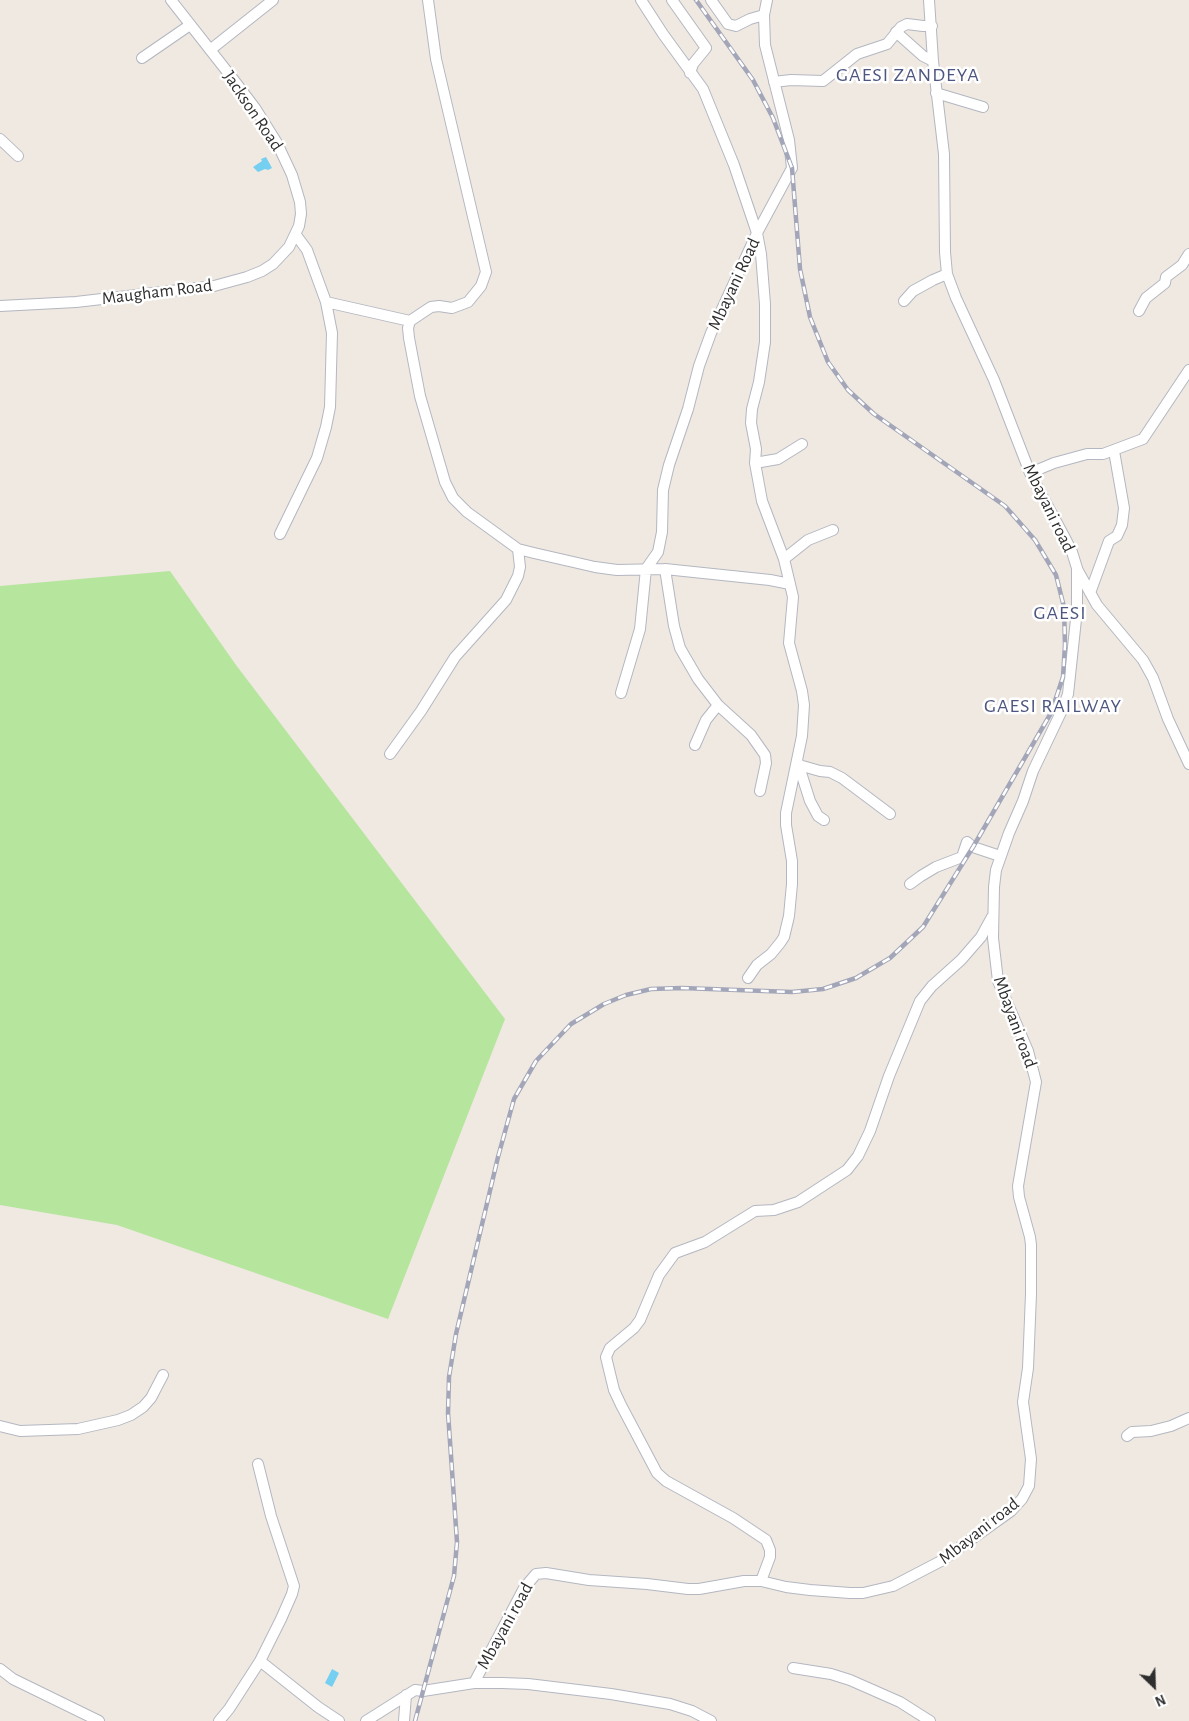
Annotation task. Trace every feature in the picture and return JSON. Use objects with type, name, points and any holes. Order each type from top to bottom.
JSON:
[{"type":"street","name":"Jackson Road","points":[[171,0],[255,108],[277,143],[288,167],[300,202],[301,214],[296,236]]},
{"type":"street","points":[[210,50],[273,0]]},
{"type":"street","points":[[326,302],[410,321],[431,307],[452,308],[468,302],[481,286],[486,272],[438,68],[428,0]]},
{"type":"street","points":[[641,0],[690,73],[703,89],[734,166],[757,233],[761,254],[765,327],[762,368],[752,409],[751,423],[762,501],[784,558],[790,584],[793,604],[789,643],[804,705],[798,762],[786,813],[792,861],[789,916],[784,937],[771,954],[756,965],[748,978]]},
{"type":"street","points":[[672,0],[706,48],[693,64],[690,73]]},
{"type":"street","points":[[711,0],[728,24],[736,26],[764,15]]},
{"type":"street","name":"Mbayani Road","points":[[646,569],[654,558],[659,546],[662,532],[663,490],[688,410],[699,366],[711,333],[757,233],[792,168],[789,140],[765,44],[764,15],[767,0]]},
{"type":"street","name":"Mbayani road","points":[[474,1683],[498,1641],[524,1588],[536,1574],[699,1590],[744,1581],[761,1581],[786,1587],[863,1593],[893,1586],[941,1561],[1017,1505],[1029,1486],[1031,1459],[1023,1402],[1028,1368],[1031,1245],[1018,1186],[1036,1082],[1028,1052],[998,981],[995,966],[993,938],[996,870],[1033,771],[1068,694],[1077,610],[1077,568],[1072,552],[1030,473],[994,380],[956,298],[947,274],[944,154],[936,94],[929,0]]},
{"type":"street","points":[[774,82],[791,80],[823,81],[857,54],[887,44],[901,27],[907,24],[932,26]]},
{"type":"street","points":[[142,58],[190,26]]},
{"type":"street","points":[[896,32],[923,56],[933,61]]},
{"type":"street","points":[[936,94],[983,107]]},
{"type":"street","points":[[0,139],[18,156]]},
{"type":"street","points":[[280,534],[312,471],[326,427],[330,407],[332,333],[326,302],[307,250],[296,236]]},
{"type":"street","name":"Maugham Road","points":[[0,306],[76,302],[214,286],[231,282],[247,277],[273,264],[290,247],[296,236]]},
{"type":"street","points":[[1139,311],[1146,298],[1165,283],[1166,277],[1182,264],[1189,254]]},
{"type":"street","points":[[904,301],[918,288],[947,274]]},
{"type":"street","points":[[0,313],[13,306]]},
{"type":"street","points":[[410,321],[409,338],[420,396],[448,489],[458,504],[518,549],[595,567],[617,570],[665,569],[770,580],[790,584]]},
{"type":"street","points":[[1030,473],[1088,454],[1103,454],[1114,451],[1143,439],[1189,370]]},
{"type":"street","points":[[756,463],[778,459],[802,444]]},
{"type":"street","points":[[1090,593],[1109,541],[1117,536],[1122,524],[1124,508],[1114,451]]},
{"type":"street","points":[[784,558],[808,540],[833,530]]},
{"type":"street","points":[[390,754],[455,657],[506,600],[518,576],[520,567],[518,549]]},
{"type":"street","points":[[1077,568],[1097,605],[1143,660],[1153,678],[1168,719],[1189,764]]},
{"type":"street","points":[[621,693],[640,629],[646,569]]},
{"type":"street","points":[[665,569],[671,612],[678,642],[698,679],[718,705],[750,735],[765,755],[766,763],[760,791]]},
{"type":"street","points":[[695,745],[706,720],[718,705]]},
{"type":"street","points":[[798,762],[820,771],[830,772],[842,778],[890,814]]},
{"type":"street","points":[[798,762],[813,808],[818,816],[824,820]]},
{"type":"street","points":[[910,884],[936,867],[962,857],[966,842],[973,847],[1000,856]]},
{"type":"street","points":[[761,1581],[770,1557],[769,1546],[766,1540],[733,1518],[666,1481],[657,1473],[620,1404],[614,1390],[606,1357],[610,1348],[634,1328],[640,1320],[660,1275],[676,1253],[705,1242],[755,1211],[774,1210],[798,1202],[847,1170],[858,1156],[870,1131],[889,1076],[920,1001],[932,986],[961,960],[981,938],[994,912]]},
{"type":"street","points":[[0,1426],[20,1431],[78,1429],[118,1420],[131,1415],[143,1407],[151,1398],[163,1375]]},
{"type":"street","points":[[1127,1436],[1132,1432],[1151,1431],[1172,1426],[1189,1418]]},
{"type":"street","points":[[219,1721],[260,1661],[281,1619],[294,1586],[271,1516],[258,1464]]},
{"type":"street","points":[[260,1661],[339,1721]]},
{"type":"street","points":[[793,1668],[831,1674],[850,1680],[900,1702],[930,1721]]},
{"type":"street","points":[[0,1669],[12,1679],[99,1721]]},
{"type":"street","points":[[366,1721],[415,1690],[423,1691],[474,1683],[528,1684],[642,1699],[682,1707],[711,1721]]},
{"type":"street","points":[[404,1721],[406,1695]]},
{"type":"green space","points":[[170,571],[236,665],[505,1019],[388,1319],[117,1225],[0,1205],[0,586]]},
{"type":"water","points":[[266,157],[272,168],[258,172],[253,167]]},
{"type":"water","points":[[332,1669],[339,1673],[332,1687],[325,1683]]},
{"type":"railway","points":[[415,1721],[454,1576],[457,1542],[448,1413],[449,1377],[456,1334],[498,1157],[514,1099],[536,1061],[571,1024],[604,1004],[626,995],[651,989],[682,988],[792,992],[823,989],[856,978],[890,958],[923,927],[973,847],[1051,713],[1063,677],[1065,645],[1064,607],[1056,575],[1035,540],[1005,506],[874,414],[848,390],[828,362],[810,317],[800,269],[792,168],[773,118],[753,80],[696,0]]},
{"type":"district","name":"GAESI ZANDEYA","points":[[908,75]]},
{"type":"district","name":"GAESI","points":[[1060,613]]},
{"type":"district","name":"GAESI RAILWAY","points":[[1053,706]]}]
